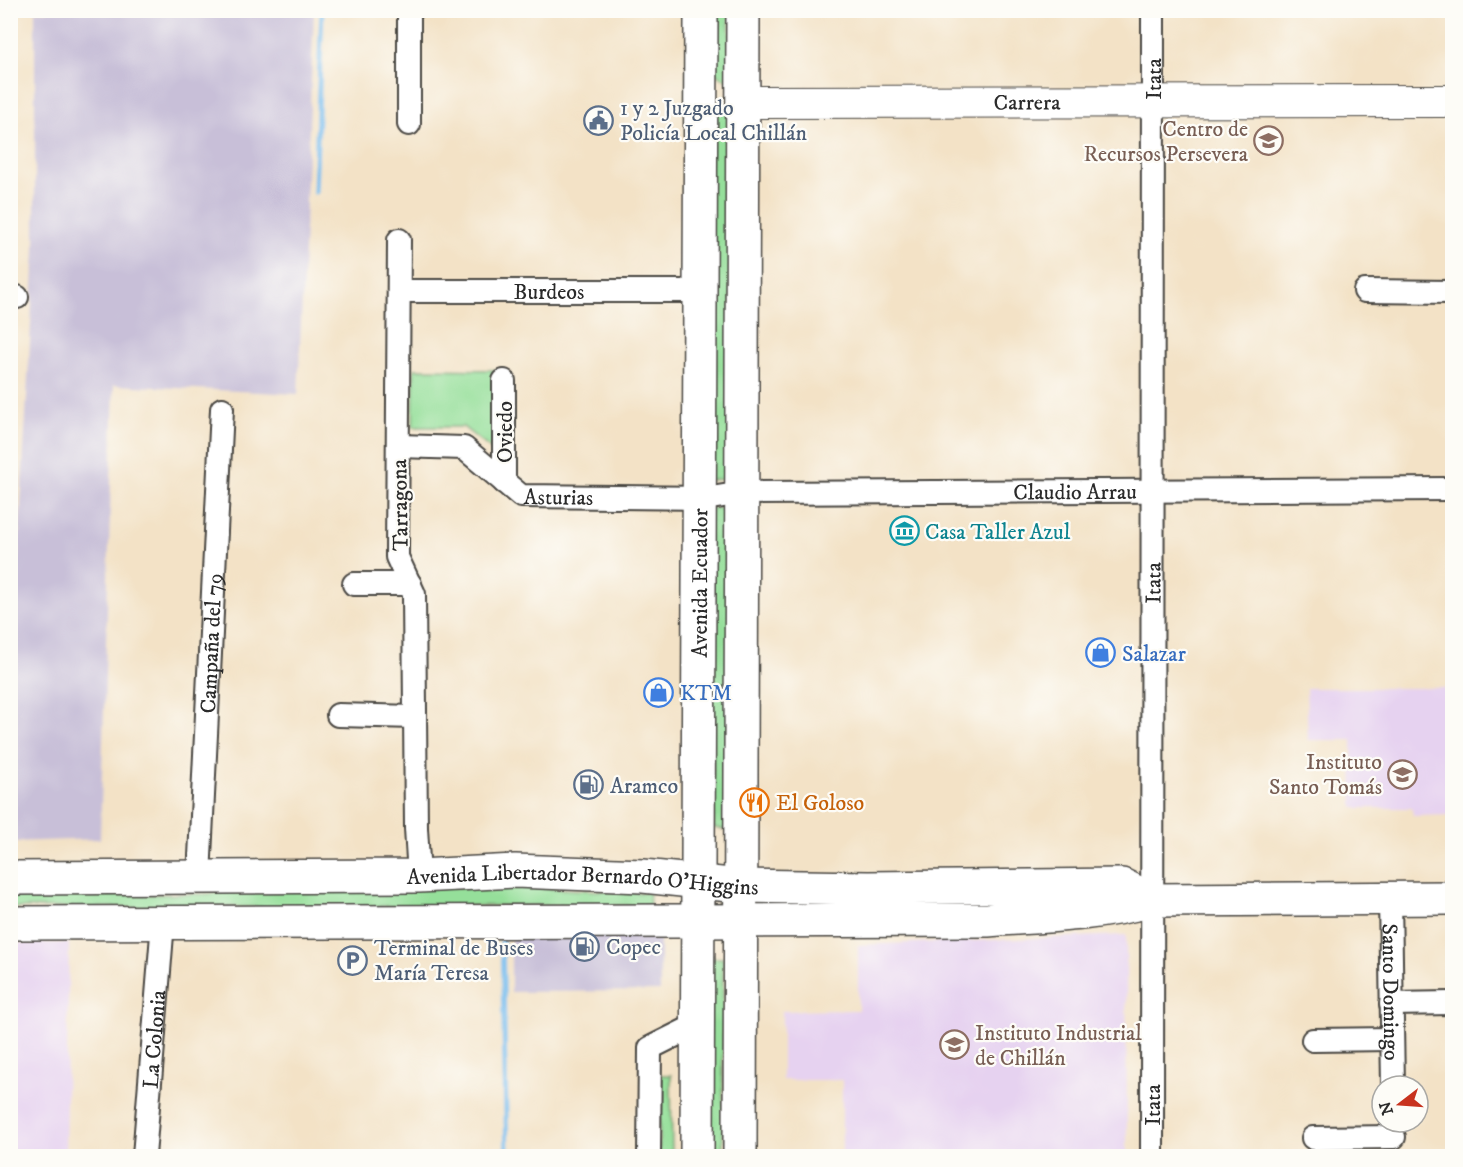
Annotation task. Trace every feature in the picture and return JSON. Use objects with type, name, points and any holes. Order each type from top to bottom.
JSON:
[{"type":"main road","name":"Avenida Ecuador","points":[[697,1156],[701,10]]},
{"type":"main road","name":"Avenida Ecuador","points":[[740,1156],[743,10]]},
{"type":"main road","points":[[701,67],[720,89],[743,102]]},
{"type":"main road","name":"Avenida Libertador Bernardo O'Higgins","points":[[10,878],[419,876],[515,871],[608,874],[740,886],[868,888],[1122,885],[1152,900]]},
{"type":"main road","name":"Avenida Libertador Bernardo O'Higgins","points":[[10,923],[988,920],[1096,912],[1152,900],[1452,898]]},
{"type":"street","points":[[409,10],[409,124]]},
{"type":"street","name":"Itata","points":[[1152,1156],[1153,10]]},
{"type":"street","name":"Carrera","points":[[743,102],[1452,101]]},
{"type":"street","name":"Tarragona","points":[[399,240],[397,556],[414,594],[416,828],[419,876]]},
{"type":"street","name":"Burdeos","points":[[399,291],[700,291]]},
{"type":"street","points":[[1365,291],[1452,292]]},
{"type":"street","name":"Oviedo","points":[[504,381],[504,482]]},
{"type":"street","name":"Campaña del 79","points":[[199,877],[222,409]]},
{"type":"street","name":"Asturias","points":[[399,446],[464,448],[520,496],[700,498]]},
{"type":"street","name":"Claudio Arrau","points":[[700,498],[742,493],[1452,489]]},
{"type":"street","points":[[354,584],[410,584]]},
{"type":"street","points":[[338,715],[415,717]]},
{"type":"street","name":"Santo Domingo","points":[[1390,898],[1393,1074]]},
{"type":"street","name":"La Colonia","points":[[144,1156],[163,922]]},
{"type":"street","points":[[1391,1004],[1452,1004]]},
{"type":"street","points":[[649,1156],[650,1048],[698,1024]]},
{"type":"street","points":[[1313,1040],[1392,1039]]},
{"type":"street","points":[[1313,1138],[1394,1139]]},
{"type":"shaded area","points":[[35,11],[314,11],[298,394],[114,385],[100,839],[11,842],[11,686],[35,250]]},
{"type":"shaded area","name":"Instituto Santo Tomás","points":[[1306,688],[1452,688],[1452,815],[1413,816],[1412,808],[1353,808],[1352,740],[1308,740]]},
{"type":"shaded area","name":"Copec","points":[[511,927],[660,927],[660,991],[511,992]]},
{"type":"shaded area","name":"Instituto Industrial de Chillán","points":[[1126,935],[1127,1156],[842,1156],[842,1080],[782,1080],[782,1011],[858,1010],[858,945]]},
{"type":"shaded area","points":[[11,943],[69,943],[65,1156],[11,1156]]},
{"type":"green space","points":[[714,11],[729,11],[731,82],[715,74]]},
{"type":"green space","points":[[708,95],[732,111],[730,479],[706,480]]},
{"type":"green space","points":[[414,369],[498,370],[497,454],[463,427],[413,427]]},
{"type":"green space","points":[[707,508],[729,508],[736,831],[714,828]]},
{"type":"green space","points":[[514,887],[649,893],[650,905],[11,908],[10,896],[206,894],[266,888]]},
{"type":"green space","points":[[706,958],[723,958],[723,1156],[706,1156]]},
{"type":"green space","points":[[660,1075],[671,1075],[672,1156],[659,1156]]},
{"type":"waterway","points":[[315,192],[322,10]]},
{"type":"waterway","points":[[502,941],[507,1156]]},
{"type":"place","name":"1 y 2 Juzgado Policía Local Chillán","points":[[599,120]]},
{"type":"place","name":"Centro de Recursos Persevera","points":[[1269,141]]},
{"type":"place","name":"Casa Taller Azul","points":[[904,531]]},
{"type":"place","name":"Salazar","points":[[1101,653]]},
{"type":"place","name":"KTM","points":[[659,692]]},
{"type":"place","name":"Instituto Santo Tomás","points":[[1403,774]]},
{"type":"place","name":"Aramco","points":[[589,785]]},
{"type":"place","name":"El Goloso","points":[[755,802]]},
{"type":"place","name":"Copec","points":[[585,946]]},
{"type":"place","name":"Terminal de Buses María Teresa","points":[[353,960]]},
{"type":"place","name":"Instituto Industrial de Chillán","points":[[954,1045]]}]
